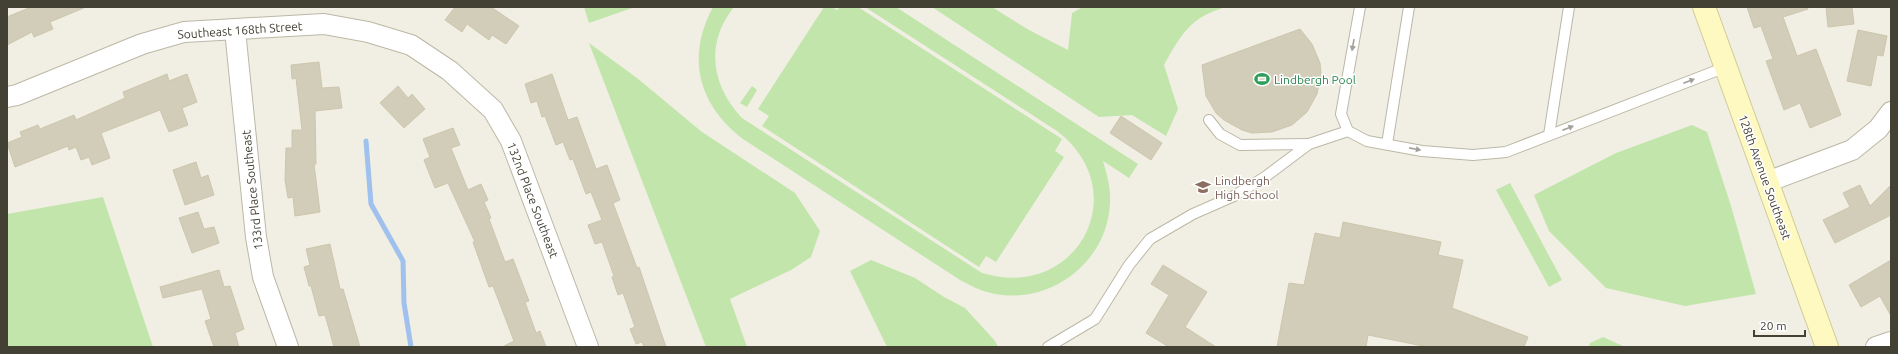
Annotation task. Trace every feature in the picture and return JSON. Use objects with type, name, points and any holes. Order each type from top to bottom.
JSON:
[{"type":"street","name":"128th Avenue Southeast","points":[[1704,7],[1827,347]]},
{"type":"street","name":"Southeast 168th Street","points":[[7,97],[17,95],[159,38],[184,32],[324,24],[368,32],[411,45],[450,71]]},
{"type":"street","name":"133rd Place Southeast","points":[[235,30],[258,251],[263,277],[288,347]]},
{"type":"street","name":"132nd Place Southeast","points":[[450,71],[493,110],[511,141],[588,347]]},
{"type":"street","points":[[1767,182],[1852,150],[1878,129],[1891,112]]},
{"type":"street","points":[[1876,347],[1891,342]]},
{"type":"lane","points":[[1360,7],[1341,114],[1348,131],[1367,141],[1422,151],[1473,155],[1506,152],[1726,67]]},
{"type":"lane","points":[[1387,144],[1409,7]]},
{"type":"lane","points":[[1549,135],[1569,7]]},
{"type":"lane","points":[[1209,120],[1220,134],[1240,145],[1309,144],[1348,131]]},
{"type":"lane","points":[[1048,347],[1095,318],[1129,265],[1150,239],[1193,214],[1234,196],[1265,177],[1309,144]]},
{"type":"green space","points":[[584,7],[635,7],[589,23]]},
{"type":"green space","points":[[713,7],[734,7],[725,21],[719,35],[716,49],[716,64],[718,78],[724,92],[742,118],[982,273],[1016,278],[1045,271],[1068,257],[1085,235],[1093,210],[1092,183],[1080,156],[1057,131],[865,7],[896,7],[1138,164],[1129,178],[1103,161],[1110,192],[1107,224],[1099,244],[1087,261],[1072,275],[1054,286],[1034,293],[1013,296],[983,291],[960,280],[743,139],[728,126],[716,111],[707,95],[701,79],[699,62],[700,44],[705,26]]},
{"type":"green space","points":[[824,7],[832,7],[837,10],[840,7],[858,7],[1062,139],[1055,151],[1064,157],[996,262],[986,256],[979,267],[762,126],[769,116],[758,109]]},
{"type":"green space","points":[[932,7],[992,7],[1029,30],[1068,50],[1072,13],[1083,7],[1226,7],[1204,16],[1188,28],[1164,65],[1178,109],[1166,136],[1132,115],[1099,117]]},
{"type":"green space","points":[[589,43],[637,78],[702,132],[795,193],[820,231],[811,257],[791,270],[730,299],[747,347],[706,347]]},
{"type":"green space","points":[[752,86],[757,90],[747,107],[740,103]]},
{"type":"green space","points":[[1692,125],[1707,132],[1731,206],[1756,294],[1685,306],[1606,288],[1549,231],[1534,195],[1616,153]]},
{"type":"green space","points":[[1510,183],[1562,280],[1549,287],[1496,190]]},
{"type":"green space","points":[[103,197],[153,347],[7,347],[7,214]]},
{"type":"green space","points":[[871,260],[915,278],[944,297],[965,308],[995,341],[998,347],[887,347],[850,271]]},
{"type":"green space","points":[[1603,337],[1625,347],[1589,347],[1590,343]]},
{"type":"building","points":[[31,7],[86,7],[50,22],[53,29],[34,37],[32,32],[7,45],[7,17]]},
{"type":"building","points":[[455,7],[491,7],[519,26],[506,44],[492,35],[489,40],[467,24],[462,32],[445,20]]},
{"type":"building","points":[[1747,7],[1807,7],[1808,9],[1783,17],[1797,56],[1816,49],[1841,115],[1810,128],[1800,103],[1784,110],[1766,61],[1773,59],[1761,26],[1754,28]]},
{"type":"building","points":[[1826,7],[1852,7],[1854,24],[1828,27]]},
{"type":"building","name":"Lindbergh Pool","points":[[1300,29],[1312,44],[1320,63],[1321,73],[1317,94],[1307,112],[1292,125],[1272,132],[1252,133],[1242,130],[1224,120],[1216,113],[1206,96],[1202,65]]},
{"type":"building","points":[[1858,30],[1887,36],[1883,56],[1877,55],[1871,86],[1847,81]]},
{"type":"building","points":[[319,62],[322,88],[339,87],[342,108],[315,111],[316,164],[314,164],[320,212],[295,216],[293,197],[288,198],[285,180],[286,148],[292,148],[292,130],[302,130],[296,78],[292,79],[291,65]]},
{"type":"building","points":[[167,74],[169,81],[187,74],[197,102],[182,108],[188,125],[169,132],[160,110],[101,133],[110,158],[92,165],[89,157],[81,160],[76,147],[69,150],[68,146],[15,167],[7,143],[22,137],[20,132],[38,125],[40,129],[74,115],[76,120],[125,98],[123,92]]},
{"type":"building","points":[[552,74],[568,120],[577,117],[596,169],[607,165],[620,200],[613,203],[637,268],[639,267],[666,347],[644,347],[642,342],[636,344],[630,329],[635,327],[623,293],[618,295],[612,277],[614,276],[602,242],[595,244],[588,225],[602,220],[591,192],[586,194],[573,159],[570,160],[563,142],[556,145],[545,116],[542,117],[537,101],[531,103],[525,84]]},
{"type":"building","points":[[398,86],[408,98],[412,94],[425,109],[404,128],[380,103]]},
{"type":"building","points":[[1121,116],[1162,143],[1151,160],[1110,133]]},
{"type":"building","points":[[453,128],[460,145],[451,148],[468,190],[481,184],[488,200],[484,202],[491,218],[489,219],[505,262],[513,259],[529,301],[525,302],[536,333],[540,331],[546,347],[502,347],[514,341],[493,286],[489,287],[473,242],[475,242],[448,183],[435,188],[424,160],[430,157],[423,139]]},
{"type":"building","points":[[196,162],[201,178],[208,175],[214,195],[185,205],[173,170]]},
{"type":"building","points":[[1860,185],[1870,206],[1891,185],[1891,215],[1835,243],[1823,220],[1850,207],[1843,193]]},
{"type":"building","points":[[198,212],[204,229],[214,227],[219,243],[192,253],[179,218]]},
{"type":"building","points":[[1343,222],[1441,242],[1438,255],[1463,260],[1452,308],[1528,337],[1524,347],[1428,347],[1368,335],[1366,347],[1277,347],[1289,283],[1304,285],[1315,233],[1340,238]]},
{"type":"building","points":[[330,244],[340,289],[343,289],[360,347],[334,347],[325,315],[319,316],[311,286],[309,286],[304,267],[310,265],[306,249]]},
{"type":"building","points":[[1891,260],[1891,316],[1880,296],[1861,307],[1849,285]]},
{"type":"building","points":[[1163,265],[1207,292],[1185,327],[1216,347],[1169,347],[1146,333],[1169,295],[1151,284]]},
{"type":"building","points":[[219,270],[224,287],[230,286],[244,329],[235,333],[239,347],[214,347],[205,321],[211,319],[202,289],[163,298],[160,287]]},
{"type":"waterway","points":[[366,141],[371,204],[403,261],[404,303],[411,347]]},
{"type":"place","name":"Lindbergh Pool","points":[[1262,79]]},
{"type":"place","name":"Lindbergh High School","points":[[1203,187]]}]
